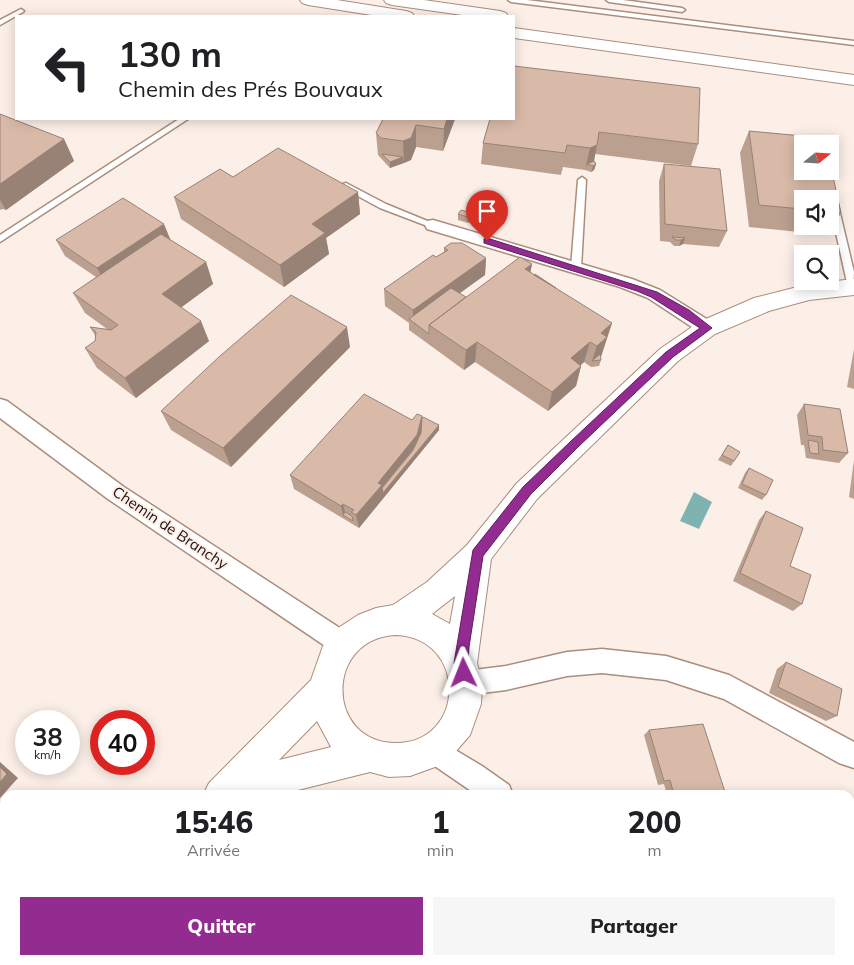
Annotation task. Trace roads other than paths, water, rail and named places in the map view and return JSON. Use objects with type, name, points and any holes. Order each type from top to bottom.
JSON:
[{"type":"main road","points":[[308,0],[400,15]]},
{"type":"main road","points":[[392,0],[493,15]]},
{"type":"main road","points":[[515,18],[854,65]]},
{"type":"main road","points":[[515,33],[854,80]]},
{"type":"main road","points":[[399,619],[438,592],[477,554],[527,491],[669,355],[707,328],[762,304],[809,292],[853,287]]},
{"type":"main road","points":[[464,673],[459,656],[442,636],[422,624],[399,619],[378,622],[359,630],[343,644],[333,659],[327,676],[328,711],[336,727],[347,741],[362,752],[379,759],[397,760],[415,757],[432,749],[448,737],[459,720],[465,702],[464,673],[467,614],[477,554]]},
{"type":"main road","points":[[226,790],[326,688]]},
{"type":"main road","points":[[250,790],[269,780],[370,755]]},
{"type":"street","points":[[433,225],[626,283],[654,294],[707,328]]},
{"type":"street","name":"Chemin de Branchy","points":[[0,407],[116,493],[343,644]]},
{"type":"street","points":[[464,673],[506,678],[567,664],[602,661],[666,668],[729,688],[848,754],[854,755]]},
{"type":"street","points":[[432,749],[492,790]]},
{"type":"lane","points":[[512,0],[854,43]]},
{"type":"lane","points":[[609,0],[682,10]]},
{"type":"lane","points":[[0,23],[21,11]]},
{"type":"lane","points":[[0,239],[182,120]]},
{"type":"lane","points":[[576,268],[582,180]]},
{"type":"lane","points":[[340,183],[384,206],[433,225]]},
{"type":"lane","points":[[839,228],[853,287]]},
{"type":"water","points":[[694,492],[712,502],[699,529],[680,521]]}]
